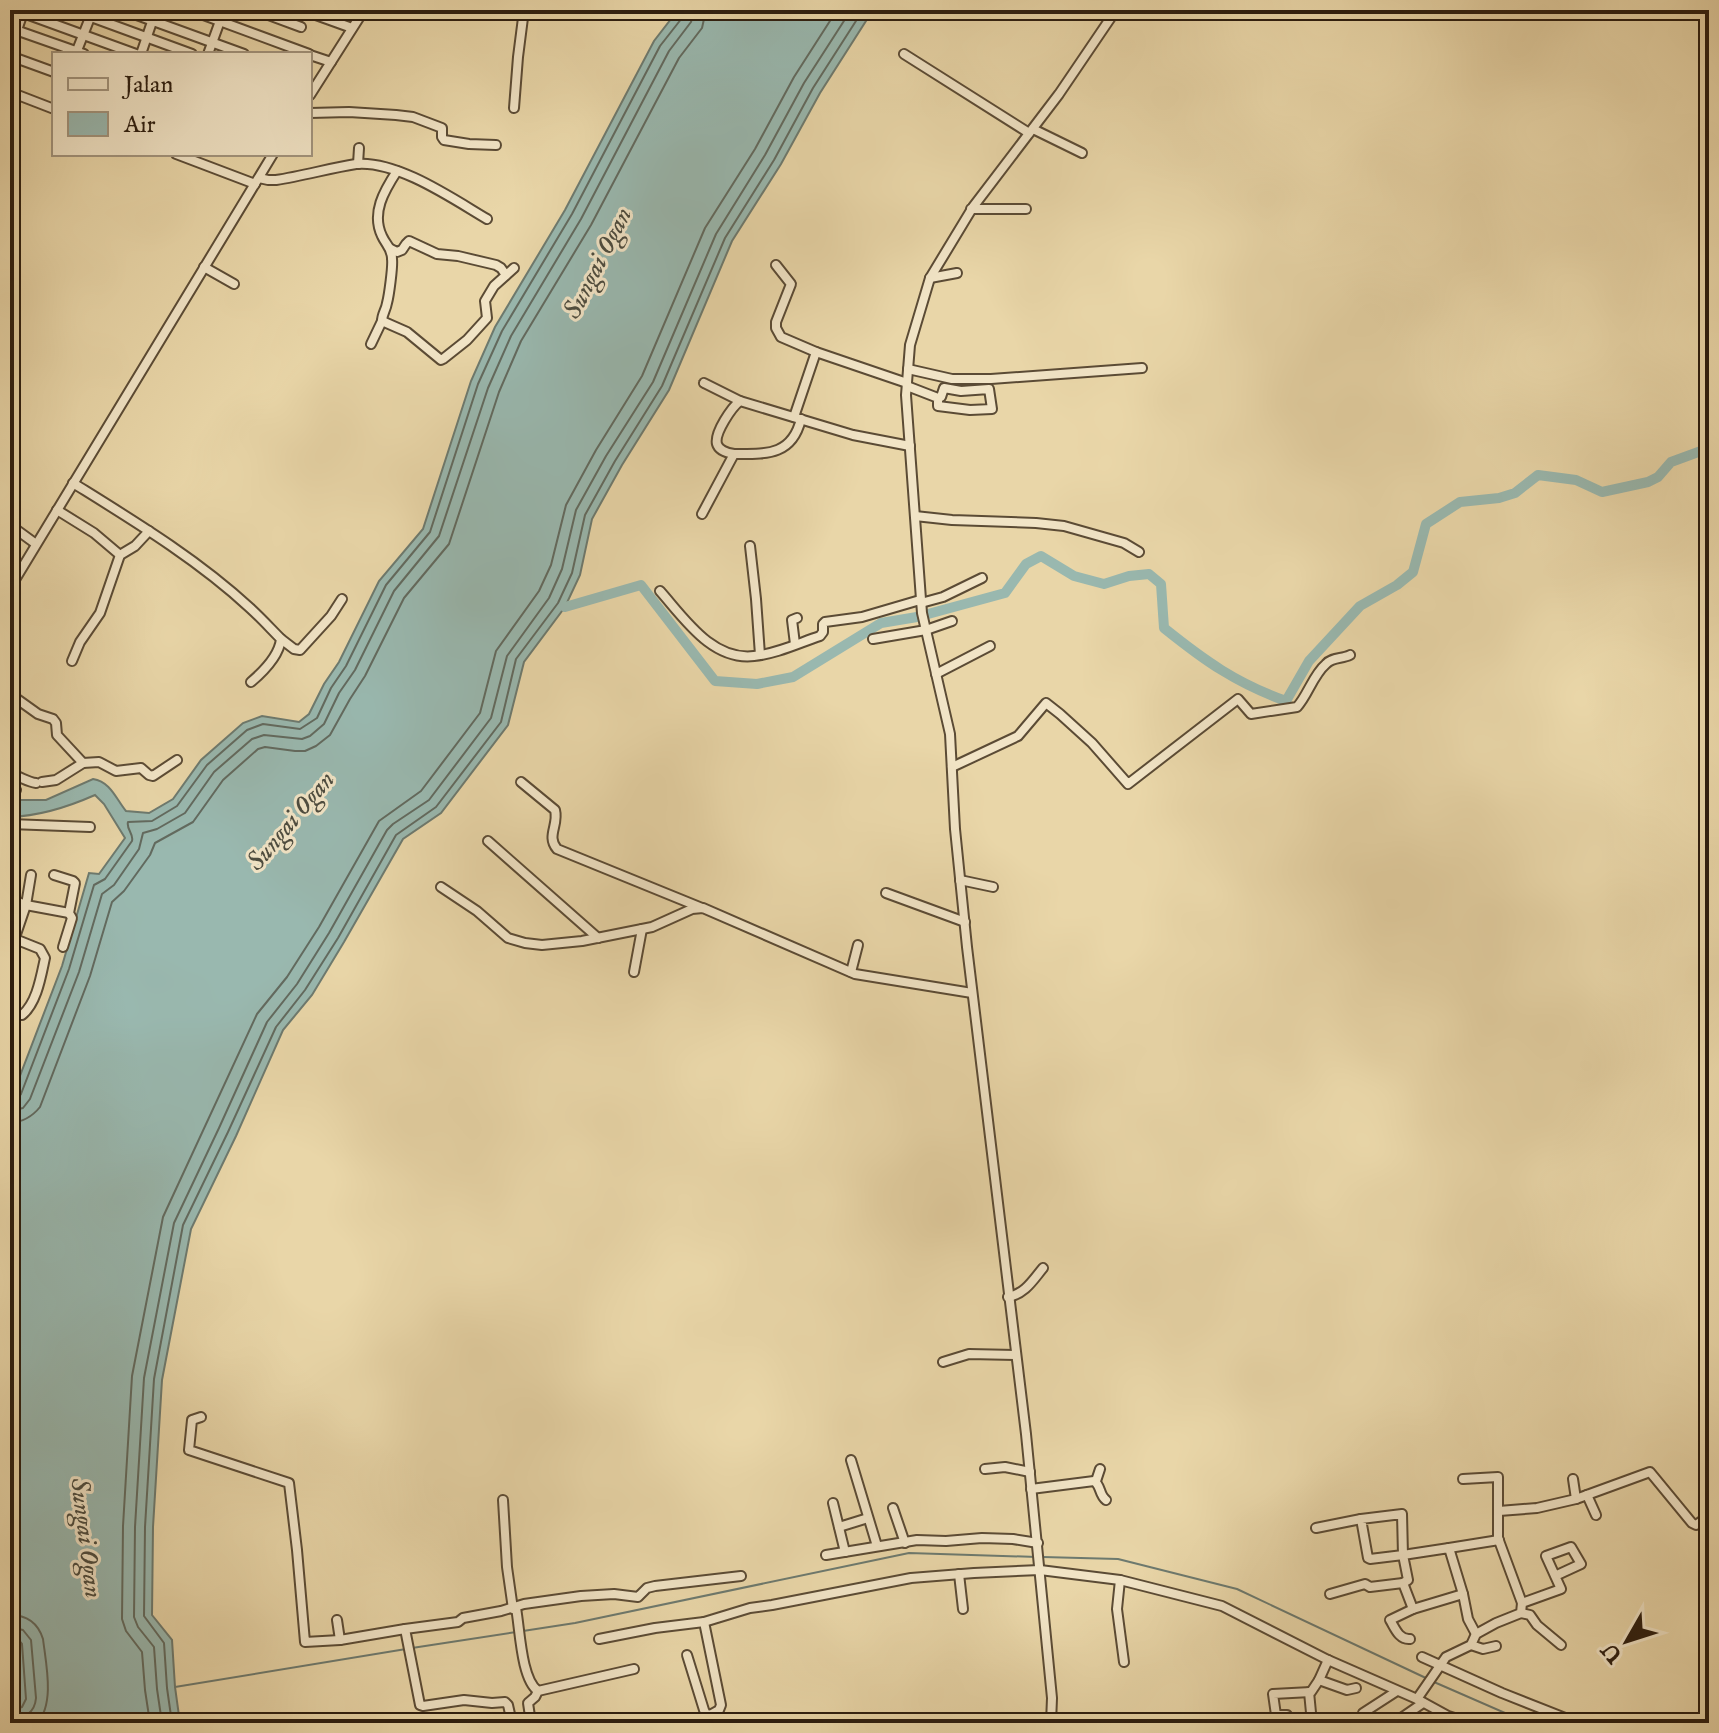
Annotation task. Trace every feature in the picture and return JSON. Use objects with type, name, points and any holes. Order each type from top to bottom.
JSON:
[{"type":"street","points":[[72,10],[92,13],[187,52]]},
{"type":"street","points":[[123,10],[238,52]]},
{"type":"street","points":[[140,52],[156,10]]},
{"type":"street","points":[[190,10],[298,52]]},
{"type":"street","points":[[209,52],[224,10]]},
{"type":"street","points":[[255,10],[301,27]]},
{"type":"street","points":[[302,10],[352,28]]},
{"type":"street","points":[[312,92],[364,10]]},
{"type":"street","points":[[514,108],[524,10]]},
{"type":"street","points":[[1051,1723],[1052,1698],[1038,1544],[972,993],[950,734],[922,616],[907,384],[910,345],[930,278],[971,209],[1084,60],[1116,10]]},
{"type":"street","points":[[10,50],[21,11],[134,52]]},
{"type":"street","points":[[79,52],[92,13]]},
{"type":"street","points":[[14,29],[76,52]]},
{"type":"street","points":[[904,54],[1031,131],[1082,153]]},
{"type":"street","points":[[312,55],[331,62]]},
{"type":"street","points":[[10,56],[52,71]]},
{"type":"street","points":[[10,92],[52,108]]},
{"type":"street","points":[[312,113],[349,112],[413,117],[441,128],[444,140],[496,145]]},
{"type":"street","points":[[182,156],[257,181],[276,180],[359,155],[372,165],[428,184],[487,219]]},
{"type":"street","points":[[10,588],[272,156]]},
{"type":"street","points":[[397,171],[379,205],[379,228],[383,240],[391,249],[397,252],[402,250],[409,241],[437,254],[496,265],[506,275]]},
{"type":"street","points":[[971,209],[1026,209]]},
{"type":"street","points":[[371,344],[388,302],[391,249]]},
{"type":"street","points":[[776,265],[791,284],[776,322],[778,333],[788,341],[938,398]]},
{"type":"street","points":[[204,267],[234,284]]},
{"type":"street","points":[[433,367],[467,340],[487,318],[485,301],[494,286],[514,268]]},
{"type":"street","points":[[930,278],[957,273]]},
{"type":"street","points":[[382,321],[407,332],[441,360]]},
{"type":"street","points":[[740,401],[725,419],[717,439],[720,448],[734,454],[773,452],[788,445],[798,433],[798,418],[816,352]]},
{"type":"street","points":[[908,369],[952,379],[991,379],[1142,368]]},
{"type":"street","points":[[704,383],[740,401],[853,435],[910,446]]},
{"type":"street","points":[[944,388],[960,391],[989,389],[992,409],[939,406],[938,398],[944,388]]},
{"type":"street","points":[[702,514],[734,454]]},
{"type":"street","points":[[73,483],[198,565],[250,608],[290,647],[300,650],[342,599]]},
{"type":"street","points":[[57,510],[94,533],[120,555]]},
{"type":"street","points":[[915,516],[1066,526],[1124,543],[1139,552]]},
{"type":"street","points":[[10,525],[36,544]]},
{"type":"street","points":[[72,661],[80,642],[100,613],[120,555],[135,546],[149,531]]},
{"type":"street","points":[[750,546],[760,655]]},
{"type":"street","points":[[660,591],[710,644],[750,657],[822,635],[825,622],[862,617],[943,597],[982,578]]},
{"type":"street","points":[[795,644],[792,620],[797,618]]},
{"type":"street","points":[[873,639],[926,630],[952,621]]},
{"type":"street","points":[[251,682],[267,666],[281,639]]},
{"type":"street","points":[[936,674],[990,646]]},
{"type":"street","points":[[952,767],[1018,736],[1046,703],[1092,743],[1127,784],[1238,699],[1255,714],[1297,707],[1325,664],[1350,655]]},
{"type":"street","points":[[10,694],[38,714],[53,719],[57,735],[83,763]]},
{"type":"street","points":[[10,774],[39,783],[56,780],[83,763],[99,762],[113,770],[141,768],[153,776],[177,760]]},
{"type":"street","points":[[521,782],[555,810],[556,824],[551,838],[557,849],[851,972],[972,993]]},
{"type":"street","points":[[10,824],[90,827]]},
{"type":"street","points":[[488,841],[598,938]]},
{"type":"street","points":[[10,952],[26,905],[31,875]]},
{"type":"street","points":[[54,875],[75,883],[69,913],[72,918],[63,947]]},
{"type":"street","points":[[960,880],[993,887]]},
{"type":"street","points":[[441,887],[477,911],[508,938],[542,945],[652,927],[692,909],[703,908]]},
{"type":"street","points":[[886,893],[965,922]]},
{"type":"street","points":[[10,899],[69,913]]},
{"type":"street","points":[[634,972],[642,929]]},
{"type":"street","points":[[10,1013],[22,1015],[28,1010],[45,958],[37,948],[15,939]]},
{"type":"street","points":[[851,972],[858,945]]},
{"type":"street","points":[[1008,1297],[1023,1291],[1043,1268]]},
{"type":"street","points":[[943,1362],[967,1355],[1015,1355]]},
{"type":"street","points":[[201,1417],[192,1420],[190,1451],[289,1483],[306,1642],[405,1632],[515,1610],[531,1603],[581,1596],[614,1594],[638,1597],[647,1588],[655,1586],[741,1576]]},
{"type":"street","points":[[851,1460],[877,1546]]},
{"type":"street","points":[[985,1469],[1005,1467],[1030,1472]]},
{"type":"street","points":[[1100,1469],[1096,1481],[1100,1494],[1106,1500]]},
{"type":"street","points":[[1499,1511],[1537,1508],[1576,1499],[1650,1472],[1692,1523],[1696,1525],[1709,1516]]},
{"type":"street","points":[[1463,1479],[1498,1477],[1499,1540],[1522,1608],[1561,1645]]},
{"type":"street","points":[[1573,1479],[1576,1499]]},
{"type":"street","points":[[1031,1489],[1096,1481]]},
{"type":"street","points":[[1587,1495],[1596,1515]]},
{"type":"street","points":[[503,1500],[507,1567],[531,1686],[538,1691],[634,1669]]},
{"type":"street","points":[[833,1503],[845,1552]]},
{"type":"street","points":[[893,1508],[906,1543]]},
{"type":"street","points":[[1316,1528],[1402,1514],[1403,1555],[1408,1580],[1370,1587],[1365,1584],[1330,1594]]},
{"type":"street","points":[[839,1527],[880,1517]]},
{"type":"street","points":[[1361,1519],[1370,1559],[1499,1540]]},
{"type":"street","points":[[826,1555],[917,1540],[1013,1539],[1038,1544]]},
{"type":"street","points":[[1449,1548],[1468,1619],[1476,1634]]},
{"type":"street","points":[[599,1639],[704,1622],[750,1608],[911,1578],[1040,1567],[1120,1580],[1222,1606],[1328,1660],[1420,1701],[1447,1719],[1470,1723]]},
{"type":"street","points":[[959,1574],[963,1609]]},
{"type":"street","points":[[1394,1723],[1420,1701],[1446,1657],[1471,1645],[1476,1634],[1561,1589],[1555,1576]]},
{"type":"street","points":[[1120,1580],[1117,1609],[1124,1662]]},
{"type":"street","points":[[1403,1583],[1411,1605]]},
{"type":"street","points":[[1397,1603],[1411,1605],[1463,1594]]},
{"type":"street","points":[[1410,1639],[1400,1637],[1390,1620],[1411,1605]]},
{"type":"street","points":[[337,1620],[340,1640]]},
{"type":"street","points":[[687,1655],[704,1710],[710,1719],[721,1705],[704,1622]]},
{"type":"street","points":[[405,1632],[421,1706],[464,1700],[505,1702],[512,1723]]},
{"type":"street","points":[[1471,1645],[1483,1649],[1496,1646]]},
{"type":"street","points":[[1422,1657],[1438,1667],[1578,1723]]},
{"type":"street","points":[[1290,1723],[1287,1715],[1276,1715],[1273,1694],[1313,1690],[1328,1660]]},
{"type":"street","points":[[1319,1680],[1347,1690],[1356,1688]]},
{"type":"street","points":[[531,1723],[528,1703],[538,1691]]},
{"type":"street","points":[[1363,1713],[1397,1691]]},
{"type":"street","points":[[1309,1692],[1312,1723]]},
{"type":"water","name":"Sungai Ogan","points":[[678,10],[873,10],[732,241],[669,390],[592,519],[580,575],[565,607],[524,662],[508,725],[441,813],[403,839],[312,995],[283,1030],[191,1229],[162,1380],[153,1527],[152,1615],[172,1640],[180,1723],[10,1723],[10,1704],[18,1700],[10,1595],[10,1102],[62,966],[89,873],[99,874],[125,838],[95,795],[54,810],[10,817],[10,800],[46,800],[93,779],[109,787],[126,811],[149,813],[173,799],[201,760],[243,723],[262,716],[299,722],[309,714],[379,581],[423,529],[471,381],[495,327],[565,210],[654,41]]},
{"type":"waterway","points":[[565,607],[641,585],[715,681],[757,684],[793,677],[881,623],[917,617],[1005,593],[1026,564],[1041,556],[1074,576],[1104,584],[1149,574],[1161,584],[1164,628],[1222,670],[1286,701],[1309,661],[1360,606],[1413,572],[1426,524],[1460,502],[1515,493],[1538,475],[1576,480],[1602,492],[1648,482],[1658,477],[1671,462],[1701,451],[1709,455]]},
{"type":"waterway","points":[[523,1631],[575,1623],[909,1553],[1037,1557]]},
{"type":"waterway","points":[[1043,1557],[1118,1559],[1237,1589],[1428,1679]]},
{"type":"waterway","points":[[412,1648],[516,1632]]},
{"type":"waterway","points":[[175,1687],[406,1649]]},
{"type":"waterway","points":[[1434,1682],[1528,1723]]}]
